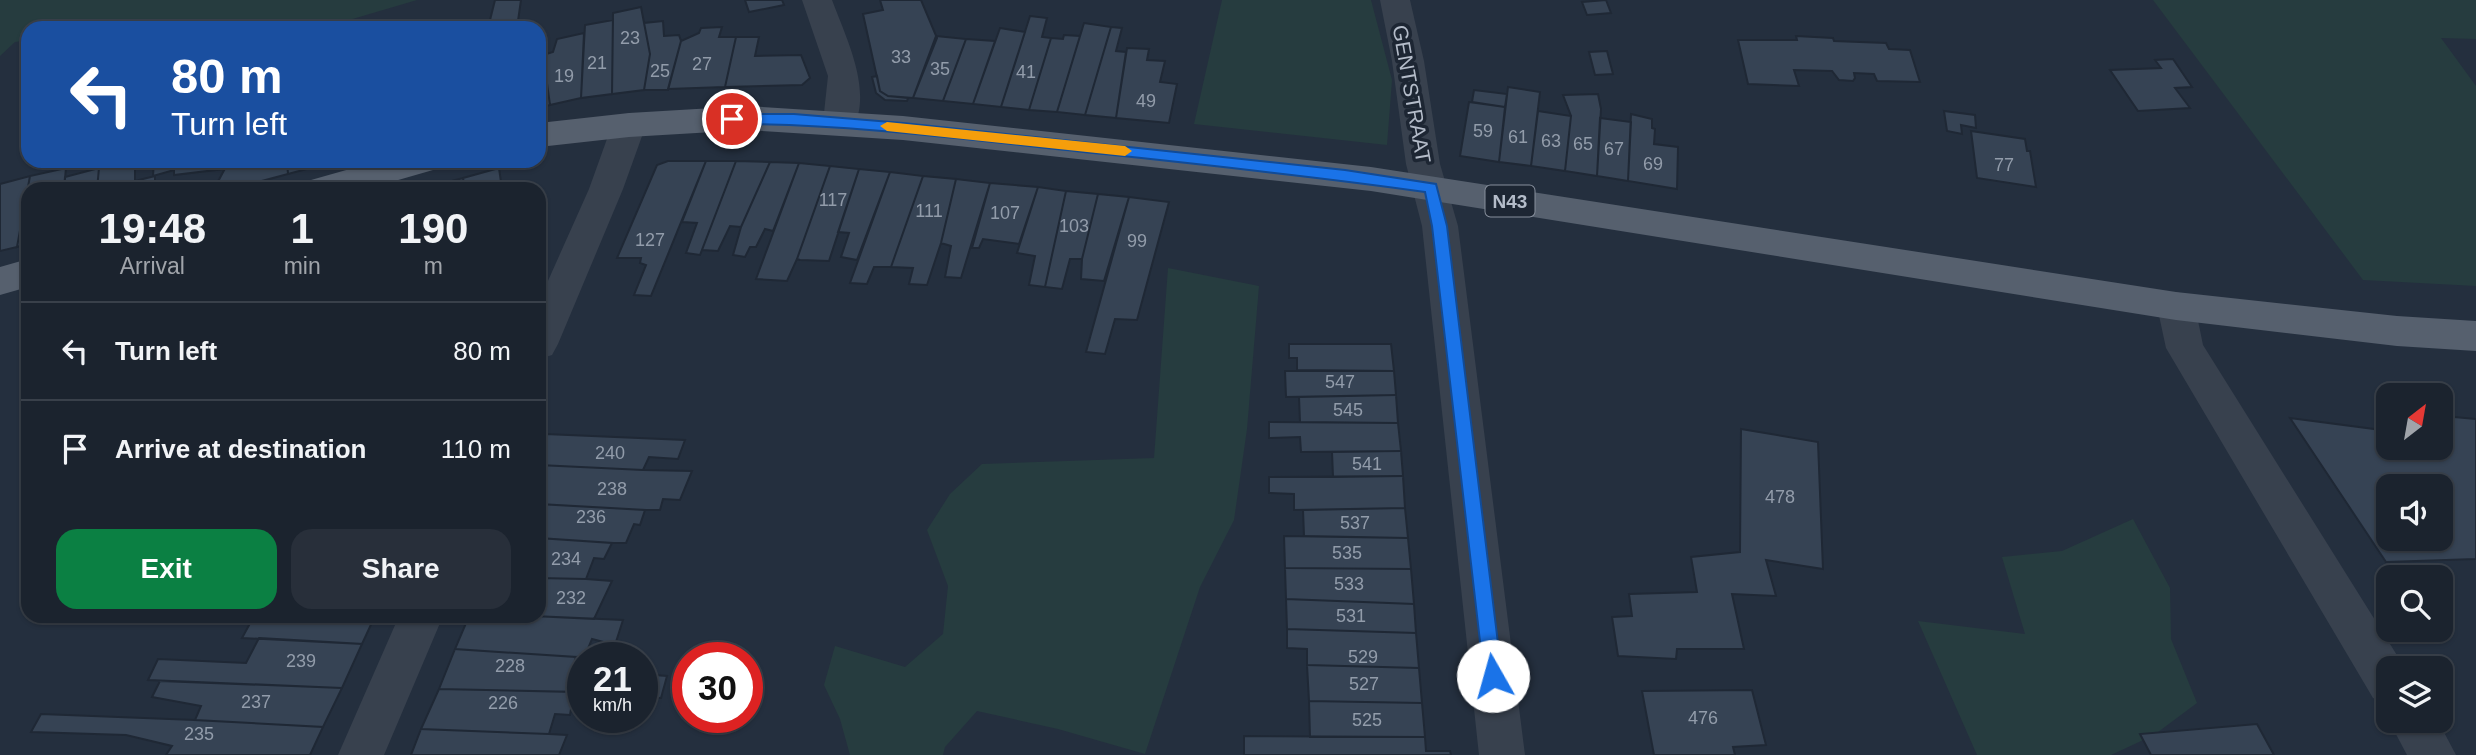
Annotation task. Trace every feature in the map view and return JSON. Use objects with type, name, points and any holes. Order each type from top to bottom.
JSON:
[{"type":"main road","name":"N43","points":[[546,134],[629,125],[747,118],[840,122],[1129,151],[1371,179],[2176,306],[2397,331],[2476,336]]},
{"type":"main road","points":[[348,182],[396,168]]},
{"type":"main road","points":[[0,281],[21,275]]},
{"type":"street","points":[[817,0],[844,76],[840,122]]},
{"type":"street","name":"GENTSTRAAT","points":[[1395,0],[1408,61],[1423,164],[1440,226],[1502,755]]},
{"type":"street","points":[[546,328],[606,189],[629,125]]},
{"type":"street","points":[[2176,306],[2185,348],[2376,662]]},
{"type":"street","points":[[361,755],[418,623]]},
{"type":"street","points":[[2419,733],[2433,755]]},
{"type":"green space","points":[[0,0],[417,0],[346,21],[21,21],[21,41],[15,42],[0,56]]},
{"type":"green space","points":[[1222,0],[1371,0],[1392,80],[1387,145],[1194,124]]},
{"type":"green space","points":[[2153,0],[2476,0],[2476,39],[2441,38],[2476,86],[2476,286],[2363,280]]},
{"type":"green space","points":[[1168,268],[1259,286],[1247,429],[1234,520],[1200,587],[1145,754],[1058,729],[977,711],[945,747],[943,755],[850,755],[840,719],[824,685],[835,646],[905,667],[943,634],[948,586],[927,530],[950,494],[982,464],[1154,458]]},
{"type":"green space","points":[[2133,519],[2170,588],[2171,639],[2197,703],[2154,735],[2111,755],[1977,755],[1918,621],[2025,634],[2002,557],[2062,551]]},
{"type":"building","points":[[495,0],[521,0],[518,21],[490,21]]},
{"type":"building","points":[[745,0],[782,0],[784,5],[749,12]]},
{"type":"building","points":[[880,0],[921,0],[937,38],[913,98],[888,96],[880,91],[863,14],[883,10]]},
{"type":"building","points":[[1606,0],[1611,13],[1587,15],[1582,2]]},
{"type":"building","points":[[641,7],[650,54],[644,90],[612,94],[613,13]]},
{"type":"building","points":[[1030,16],[1047,18],[1042,37],[1051,38],[1029,110],[1001,107]]},
{"type":"building","points":[[613,20],[612,94],[581,98],[585,25]]},
{"type":"building","points":[[663,21],[664,36],[679,35],[681,41],[668,90],[644,90],[650,54],[644,23]]},
{"type":"building","points":[[1084,23],[1111,27],[1085,115],[1057,112]]},
{"type":"building","points":[[722,27],[719,37],[736,37],[725,87],[668,89],[681,41],[699,33],[701,28]]},
{"type":"building","points":[[1111,27],[1122,28],[1116,51],[1126,52],[1116,118],[1085,115]]},
{"type":"building","points":[[1000,28],[1025,32],[1001,107],[973,104]]},
{"type":"building","points":[[584,33],[581,98],[550,105],[546,54],[553,52],[557,39]]},
{"type":"building","points":[[1064,35],[1080,36],[1057,112],[1029,110],[1051,38],[1063,39]]},
{"type":"building","points":[[936,36],[966,39],[943,101],[913,98]]},
{"type":"building","points":[[1796,36],[1886,43],[1889,49],[1910,50],[1920,82],[1877,81],[1874,74],[1854,73],[1853,81],[1839,80],[1832,71],[1794,70],[1799,86],[1748,84],[1738,40],[1797,40]]},
{"type":"building","points":[[736,37],[759,37],[755,56],[801,55],[810,78],[802,85],[725,87]]},
{"type":"building","points":[[966,39],[995,41],[973,104],[943,101]]},
{"type":"building","points":[[1127,48],[1149,49],[1147,60],[1165,61],[1160,82],[1177,84],[1169,123],[1116,118]]},
{"type":"building","points":[[1607,51],[1613,74],[1595,75],[1589,52]]},
{"type":"building","points":[[2173,59],[2192,87],[2175,88],[2190,108],[2138,111],[2110,70],[2161,68],[2155,60]]},
{"type":"building","points":[[546,76],[550,105],[546,106]]},
{"type":"building","points":[[877,76],[880,91],[888,96],[908,98],[907,101],[885,100],[876,93],[872,77]]},
{"type":"building","points":[[1508,87],[1540,92],[1531,166],[1499,162]]},
{"type":"building","points":[[1474,90],[1507,94],[1505,107],[1472,102]]},
{"type":"building","points":[[1598,94],[1601,109],[1597,176],[1565,171],[1571,116],[1563,95]]},
{"type":"building","points":[[1469,102],[1505,107],[1499,162],[1460,156]]},
{"type":"building","points":[[1538,111],[1571,116],[1565,171],[1531,166]]},
{"type":"building","points":[[1944,111],[1975,115],[1976,128],[1961,125],[1962,134],[1947,131]]},
{"type":"building","points":[[1631,114],[1652,119],[1652,128],[1655,129],[1654,144],[1678,147],[1677,189],[1628,181]]},
{"type":"building","points":[[1600,118],[1631,122],[1628,181],[1597,176]]},
{"type":"building","points":[[1971,131],[2025,139],[2027,151],[2030,151],[2036,187],[1977,178]]},
{"type":"building","points":[[668,161],[706,161],[651,296],[634,295],[646,265],[640,263],[641,258],[617,258],[657,165]]},
{"type":"building","points":[[706,161],[736,161],[700,255],[686,253],[697,223],[682,222]]},
{"type":"building","points":[[736,161],[770,162],[741,227],[730,226],[718,251],[702,250]]},
{"type":"building","points":[[770,162],[799,163],[773,231],[765,229],[756,247],[750,247],[745,257],[733,255],[741,227]]},
{"type":"building","points":[[799,163],[830,166],[797,259],[787,281],[756,279]]},
{"type":"building","points":[[830,166],[859,169],[829,261],[797,259]]},
{"type":"building","points":[[66,168],[65,182],[29,182],[30,176]]},
{"type":"building","points":[[99,168],[135,168],[135,181],[155,176],[155,182],[98,182]]},
{"type":"building","points":[[99,168],[98,182],[65,182],[65,177]]},
{"type":"building","points":[[154,168],[225,168],[174,175],[174,170],[153,176]]},
{"type":"building","points":[[225,168],[288,168],[288,174],[258,182],[218,182]]},
{"type":"building","points":[[288,168],[311,168],[288,174]]},
{"type":"building","points":[[499,168],[501,182],[464,182],[463,178]]},
{"type":"building","points":[[859,169],[890,172],[857,260],[841,257],[849,233],[838,232]]},
{"type":"building","points":[[890,172],[923,176],[891,267],[874,267],[867,284],[850,283]]},
{"type":"building","points":[[30,176],[29,182],[21,182],[21,225],[17,247],[0,251],[0,184]]},
{"type":"building","points":[[923,176],[956,179],[941,243],[927,285],[909,284],[913,268],[891,267]]},
{"type":"building","points":[[463,178],[464,182],[448,182]]},
{"type":"building","points":[[956,179],[990,183],[961,278],[945,277],[951,246],[941,243]]},
{"type":"building","points":[[990,183],[1038,187],[1019,244],[983,239],[979,248],[972,248]]},
{"type":"building","points":[[1038,187],[1066,191],[1045,287],[1029,285],[1035,256],[1017,253]]},
{"type":"building","points":[[1066,191],[1098,194],[1082,259],[1070,259],[1062,289],[1045,287]]},
{"type":"building","points":[[1098,194],[1129,197],[1104,281],[1081,279],[1082,259]]},
{"type":"building","points":[[1129,197],[1169,202],[1137,320],[1115,319],[1105,354],[1086,352]]},
{"type":"building","points":[[21,225],[21,246],[17,247]]},
{"type":"building","points":[[1289,344],[1391,344],[1394,371],[1297,370],[1297,358],[1289,358]]},
{"type":"building","points":[[1285,371],[1394,371],[1396,395],[1286,397]]},
{"type":"building","points":[[1396,395],[1398,423],[1300,422],[1299,397]]},
{"type":"building","points":[[2454,417],[2476,419],[2476,559],[2386,562],[2379,551],[2453,551],[2453,474],[2376,474],[2376,547],[2290,418],[2376,429],[2376,460],[2454,460]]},
{"type":"building","points":[[1269,422],[1398,423],[1401,451],[1301,452],[1300,437],[1269,438]]},
{"type":"building","points":[[1741,429],[1818,442],[1823,569],[1766,560],[1776,596],[1732,594],[1744,649],[1677,649],[1676,659],[1618,656],[1612,617],[1632,616],[1629,594],[1697,592],[1691,557],[1740,552]]},
{"type":"building","points":[[546,434],[685,440],[678,459],[649,457],[643,470],[546,465]]},
{"type":"building","points":[[1401,451],[1403,476],[1333,477],[1332,452]]},
{"type":"building","points":[[546,465],[692,471],[680,500],[663,499],[660,510],[546,504]]},
{"type":"building","points":[[1403,476],[1405,508],[1294,510],[1294,494],[1269,493],[1269,477]]},
{"type":"building","points":[[546,504],[645,510],[640,525],[634,524],[626,543],[546,538]]},
{"type":"building","points":[[1405,508],[1408,538],[1304,536],[1303,510]]},
{"type":"building","points":[[1284,536],[1408,538],[1411,569],[1285,568]]},
{"type":"building","points":[[546,538],[612,543],[604,559],[594,558],[586,579],[546,578]]},
{"type":"building","points":[[1285,568],[1411,569],[1414,604],[1286,599]]},
{"type":"building","points":[[546,578],[612,581],[594,619],[546,617]]},
{"type":"building","points":[[1286,599],[1414,604],[1416,633],[1287,629]]},
{"type":"building","points":[[546,617],[623,620],[616,642],[592,639],[591,642],[567,642],[567,656],[455,649],[466,623],[546,623]]},
{"type":"building","points":[[250,623],[372,623],[362,644],[242,638]]},
{"type":"building","points":[[1287,629],[1416,633],[1419,668],[1307,665],[1307,649],[1287,648]]},
{"type":"building","points":[[259,638],[362,644],[342,688],[148,680],[158,659],[246,663]]},
{"type":"building","points":[[455,649],[567,656],[567,692],[439,689]]},
{"type":"building","points":[[1307,665],[1419,668],[1422,703],[1309,701]]},
{"type":"building","points":[[658,675],[667,676],[661,698],[658,698]]},
{"type":"building","points":[[160,681],[342,688],[323,727],[195,720],[201,706],[152,697]]},
{"type":"building","points":[[439,689],[567,692],[567,715],[555,714],[549,734],[421,729]]},
{"type":"building","points":[[1752,690],[1766,745],[1733,747],[1735,755],[1654,755],[1642,691]]},
{"type":"building","points":[[1309,701],[1422,703],[1425,737],[1310,737]]},
{"type":"building","points":[[41,714],[323,727],[310,755],[166,755],[172,746],[126,735],[31,732]]},
{"type":"building","points":[[2257,724],[2274,755],[2151,755],[2140,734]]},
{"type":"building","points":[[421,729],[567,735],[559,755],[411,755]]},
{"type":"building","points":[[1244,736],[1425,737],[1426,751],[1450,751],[1451,755],[1244,755]]},
{"type":"slow traffic","points":[[887,126],[1125,151]]},
{"type":"route","points":[[732,119],[794,119],[903,128],[1129,151],[1431,188],[1440,226],[1493,676]]}]
